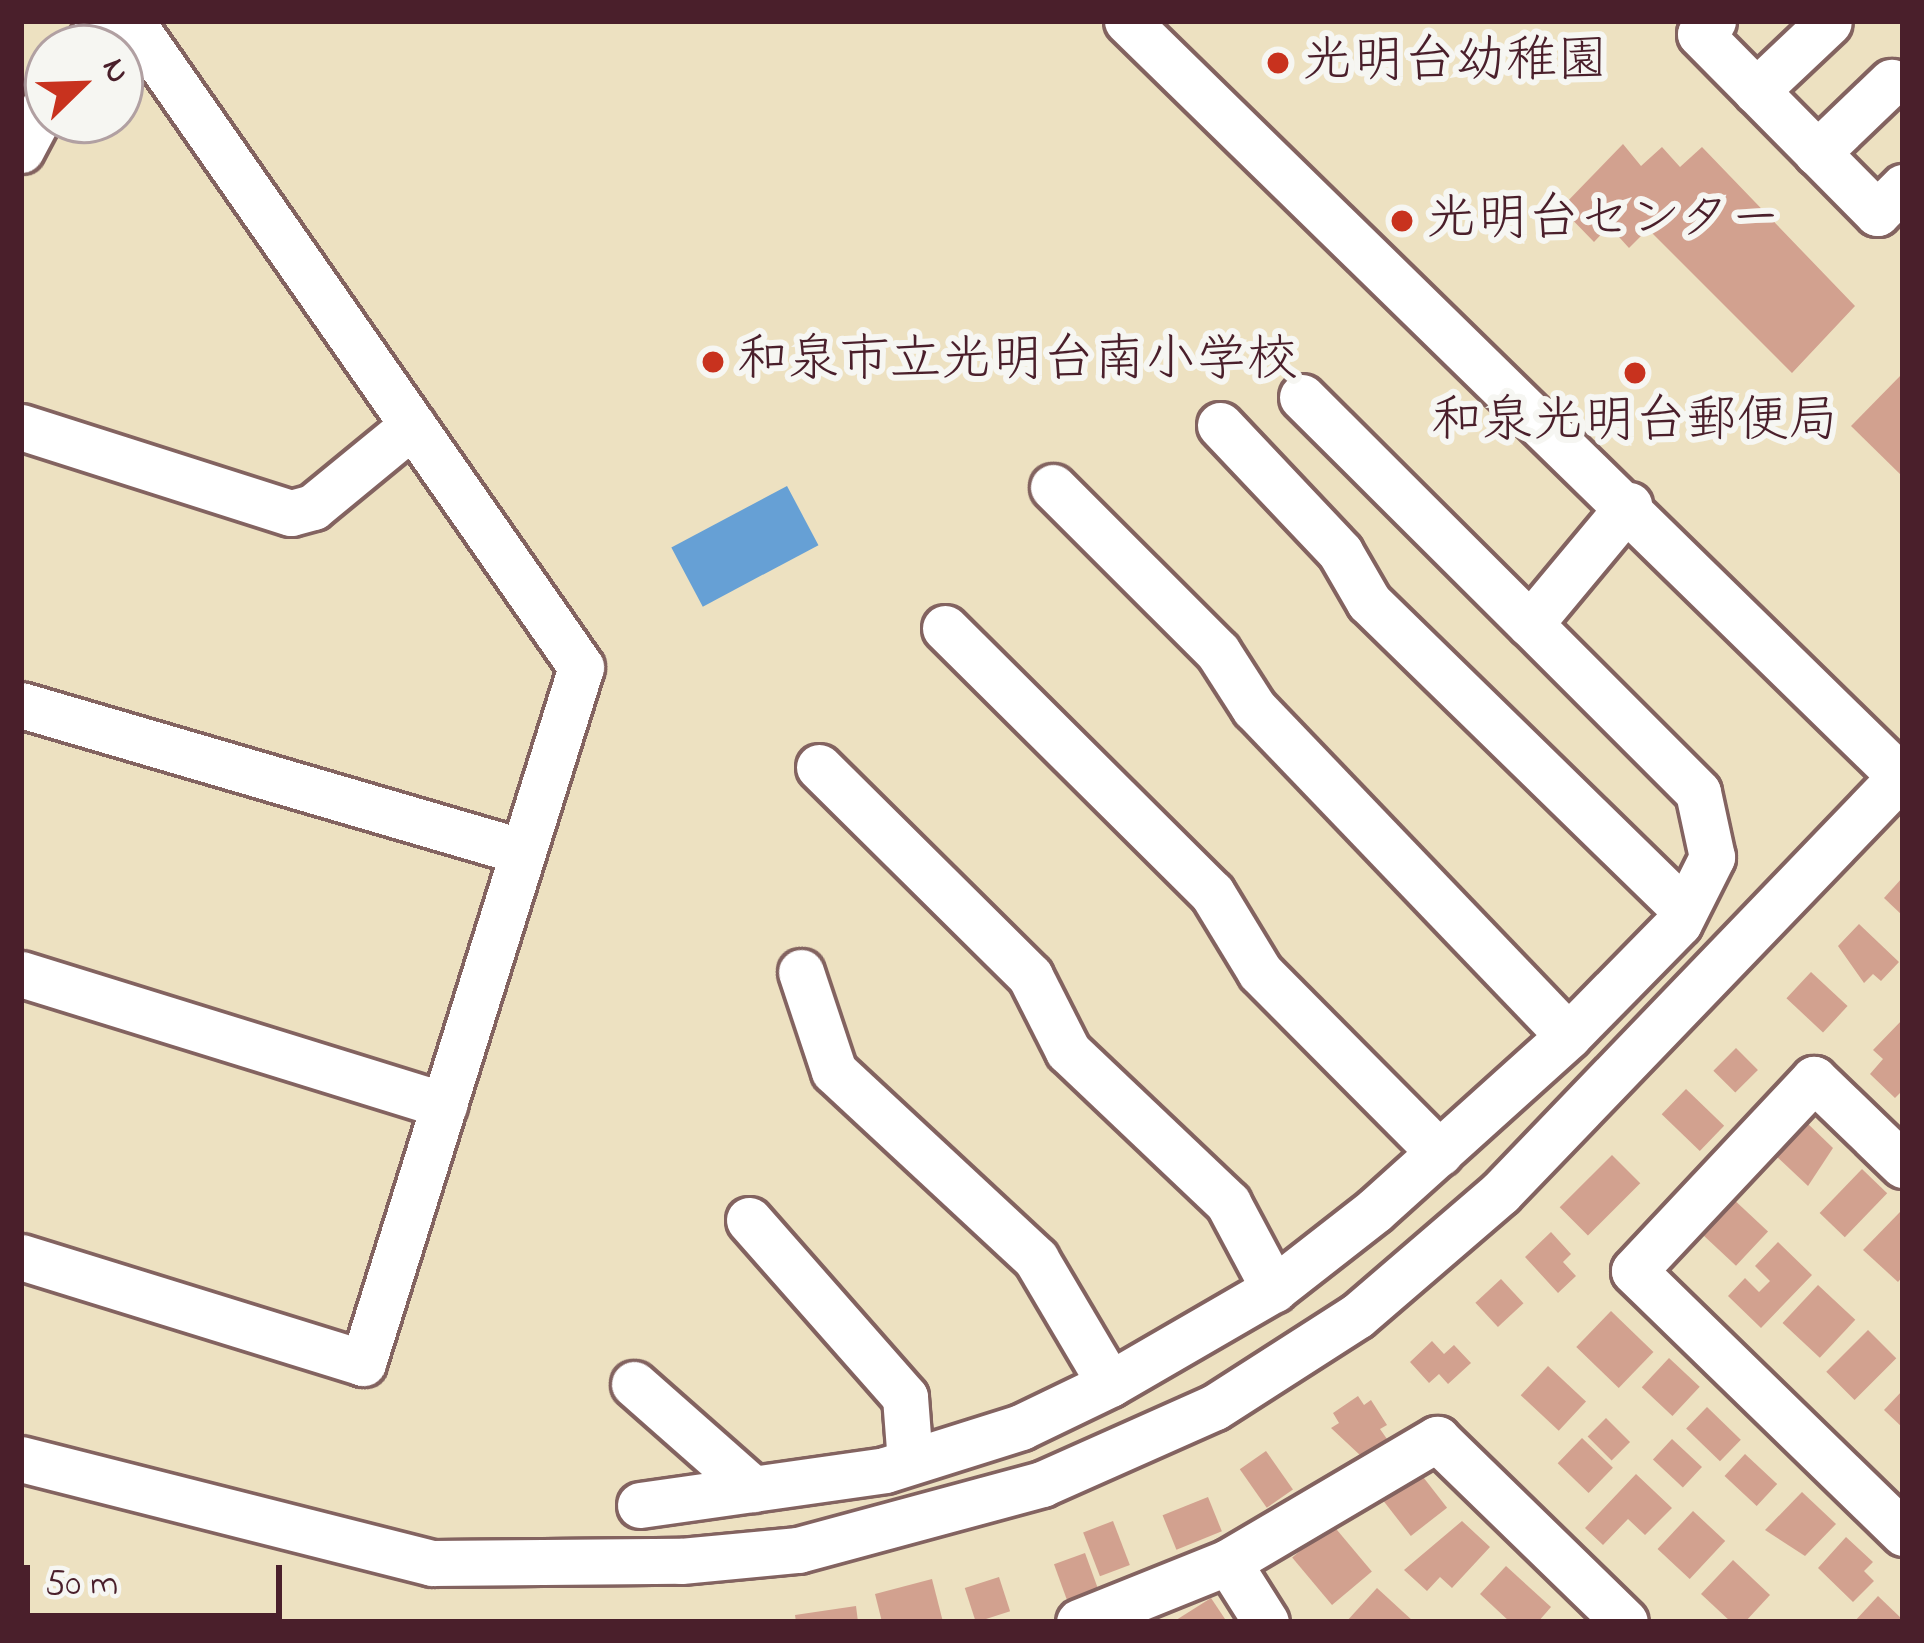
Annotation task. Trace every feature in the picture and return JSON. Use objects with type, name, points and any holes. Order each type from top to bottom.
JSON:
[{"type":"street","points":[[21,1257],[363,1363],[581,667],[131,21]]},
{"type":"street","points":[[21,1459],[432,1563],[681,1561],[798,1550],[1042,1484],[1215,1407],[1357,1316],[1499,1193],[1903,777],[1630,505],[1127,21]]},
{"type":"street","points":[[1713,21],[1700,34],[1877,213],[1903,187]]},
{"type":"street","points":[[1756,91],[1829,22]]},
{"type":"street","points":[[1817,153],[1891,82]]},
{"type":"street","points":[[640,1505],[910,1462],[1021,1427],[1110,1384],[1274,1289],[1440,1154],[1568,1036],[1685,910],[1712,857],[1699,792],[1302,397]]},
{"type":"street","points":[[21,427],[291,513],[313,507],[413,425]]},
{"type":"street","points":[[1220,425],[1340,552],[1370,602],[1685,910]]},
{"type":"street","points":[[1053,487],[1218,652],[1254,708],[1568,1036]]},
{"type":"street","points":[[1530,624],[1630,505]]},
{"type":"street","points":[[945,628],[1212,893],[1260,972],[1440,1154]]},
{"type":"street","points":[[21,705],[520,851]]},
{"type":"street","points":[[819,766],[1030,976],[1068,1051],[1228,1203],[1274,1289]]},
{"type":"street","points":[[801,972],[834,1071],[1036,1259],[1110,1384]]},
{"type":"street","points":[[21,974],[444,1105]]},
{"type":"street","points":[[1903,1165],[1814,1079],[1634,1270],[1903,1533]]},
{"type":"street","points":[[748,1220],[905,1397],[910,1462]]},
{"type":"street","points":[[634,1384],[753,1489]]},
{"type":"street","points":[[1078,1622],[1228,1562],[1437,1439],[1625,1622]]},
{"type":"street","points":[[1228,1562],[1266,1622]]},
{"type":"water","points":[[787,486],[818,545],[703,607],[671,548]]},
{"type":"building","points":[[1623,144],[1641,166],[1662,147],[1680,167],[1702,147],[1855,306],[1792,373],[1648,229],[1629,248],[1609,226],[1594,242],[1561,208]]},
{"type":"building","points":[[1903,373],[1903,477],[1851,426]]},
{"type":"building","points":[[1903,877],[1903,916],[1884,898]]},
{"type":"building","points":[[1859,924],[1899,962],[1881,981],[1873,974],[1864,983],[1838,946]]},
{"type":"building","points":[[1811,972],[1848,1006],[1823,1032],[1786,998]]},
{"type":"building","points":[[1903,1019],[1903,1090],[1895,1098],[1870,1074],[1883,1059],[1873,1050]]},
{"type":"building","points":[[1736,1048],[1758,1070],[1735,1093],[1713,1071]]},
{"type":"building","points":[[1686,1089],[1724,1126],[1700,1151],[1662,1114]]},
{"type":"building","points":[[1805,1121],[1833,1148],[1808,1186],[1774,1154]]},
{"type":"building","points":[[1612,1155],[1640,1183],[1588,1236],[1560,1207]]},
{"type":"building","points":[[1862,1169],[1887,1193],[1845,1237],[1820,1213]]},
{"type":"building","points":[[1730,1196],[1768,1231],[1736,1266],[1698,1230]]},
{"type":"building","points":[[1900,1212],[1903,1276],[1898,1282],[1863,1250]]},
{"type":"building","points":[[1551,1232],[1571,1254],[1563,1262],[1576,1276],[1558,1293],[1525,1257]]},
{"type":"building","points":[[1778,1242],[1812,1275],[1761,1328],[1728,1296],[1745,1278],[1759,1292],[1770,1281],[1755,1266]]},
{"type":"building","points":[[1501,1279],[1524,1303],[1498,1327],[1475,1303]]},
{"type":"building","points":[[1818,1285],[1855,1320],[1820,1358],[1783,1323]]},
{"type":"building","points":[[1611,1311],[1653,1352],[1619,1388],[1576,1347]]},
{"type":"building","points":[[1868,1330],[1896,1358],[1855,1400],[1826,1372]]},
{"type":"building","points":[[1432,1341],[1444,1354],[1454,1345],[1471,1363],[1448,1384],[1439,1374],[1429,1383],[1410,1362]]},
{"type":"building","points":[[1669,1358],[1700,1387],[1672,1416],[1642,1387]]},
{"type":"building","points":[[1548,1366],[1586,1401],[1559,1431],[1521,1395]]},
{"type":"building","points":[[1903,1390],[1903,1428],[1884,1410]]},
{"type":"building","points":[[1358,1396],[1364,1405],[1371,1400],[1387,1425],[1380,1429],[1387,1439],[1361,1456],[1331,1428],[1339,1423],[1333,1413]]},
{"type":"building","points":[[1707,1407],[1741,1440],[1720,1461],[1686,1429]]},
{"type":"building","points":[[1606,1418],[1630,1442],[1612,1460],[1588,1436]]},
{"type":"building","points":[[1582,1438],[1613,1468],[1589,1493],[1558,1463]]},
{"type":"building","points":[[1672,1439],[1702,1467],[1683,1487],[1653,1459]]},
{"type":"building","points":[[1266,1451],[1293,1490],[1267,1508],[1240,1469]]},
{"type":"building","points":[[1745,1454],[1777,1484],[1757,1506],[1725,1476]]},
{"type":"building","points":[[1420,1473],[1447,1508],[1411,1536],[1384,1501]]},
{"type":"building","points":[[1636,1474],[1672,1508],[1645,1535],[1628,1519],[1603,1545],[1585,1528]]},
{"type":"building","points":[[1802,1492],[1836,1524],[1805,1556],[1765,1530]]},
{"type":"building","points":[[1208,1497],[1222,1531],[1176,1550],[1163,1515]]},
{"type":"building","points":[[1693,1511],[1725,1541],[1690,1579],[1658,1549]]},
{"type":"building","points":[[1113,1521],[1130,1565],[1100,1576],[1083,1532]]},
{"type":"building","points":[[1462,1521],[1490,1547],[1452,1588],[1440,1577],[1427,1591],[1404,1570]]},
{"type":"building","points":[[1332,1524],[1372,1571],[1332,1605],[1292,1557]]},
{"type":"building","points":[[1846,1537],[1873,1562],[1864,1571],[1874,1581],[1853,1602],[1818,1568]]},
{"type":"building","points":[[1085,1553],[1098,1589],[1067,1600],[1054,1564]]},
{"type":"building","points":[[1733,1560],[1770,1595],[1745,1622],[1731,1622],[1701,1594]]},
{"type":"building","points":[[1506,1566],[1551,1607],[1538,1622],[1510,1622],[1480,1594]]},
{"type":"building","points":[[999,1577],[1010,1611],[976,1622],[965,1588]]},
{"type":"building","points":[[932,1579],[943,1622],[882,1622],[875,1594]]},
{"type":"building","points":[[1377,1588],[1414,1622],[1346,1622]]},
{"type":"building","points":[[1878,1596],[1903,1620],[1903,1622],[1854,1622]]},
{"type":"building","points":[[1211,1598],[1227,1622],[1173,1622]]},
{"type":"building","points":[[856,1606],[858,1622],[796,1622],[795,1615]]},
{"type":"place","name":"光明台幼稚園","points":[[1278,63]]},
{"type":"place","name":"光明台センター","points":[[1402,221]]},
{"type":"place","name":"和泉市立光明台南小学校","points":[[713,362]]},
{"type":"place","name":"和泉光明台郵便局","points":[[1635,373]]}]
